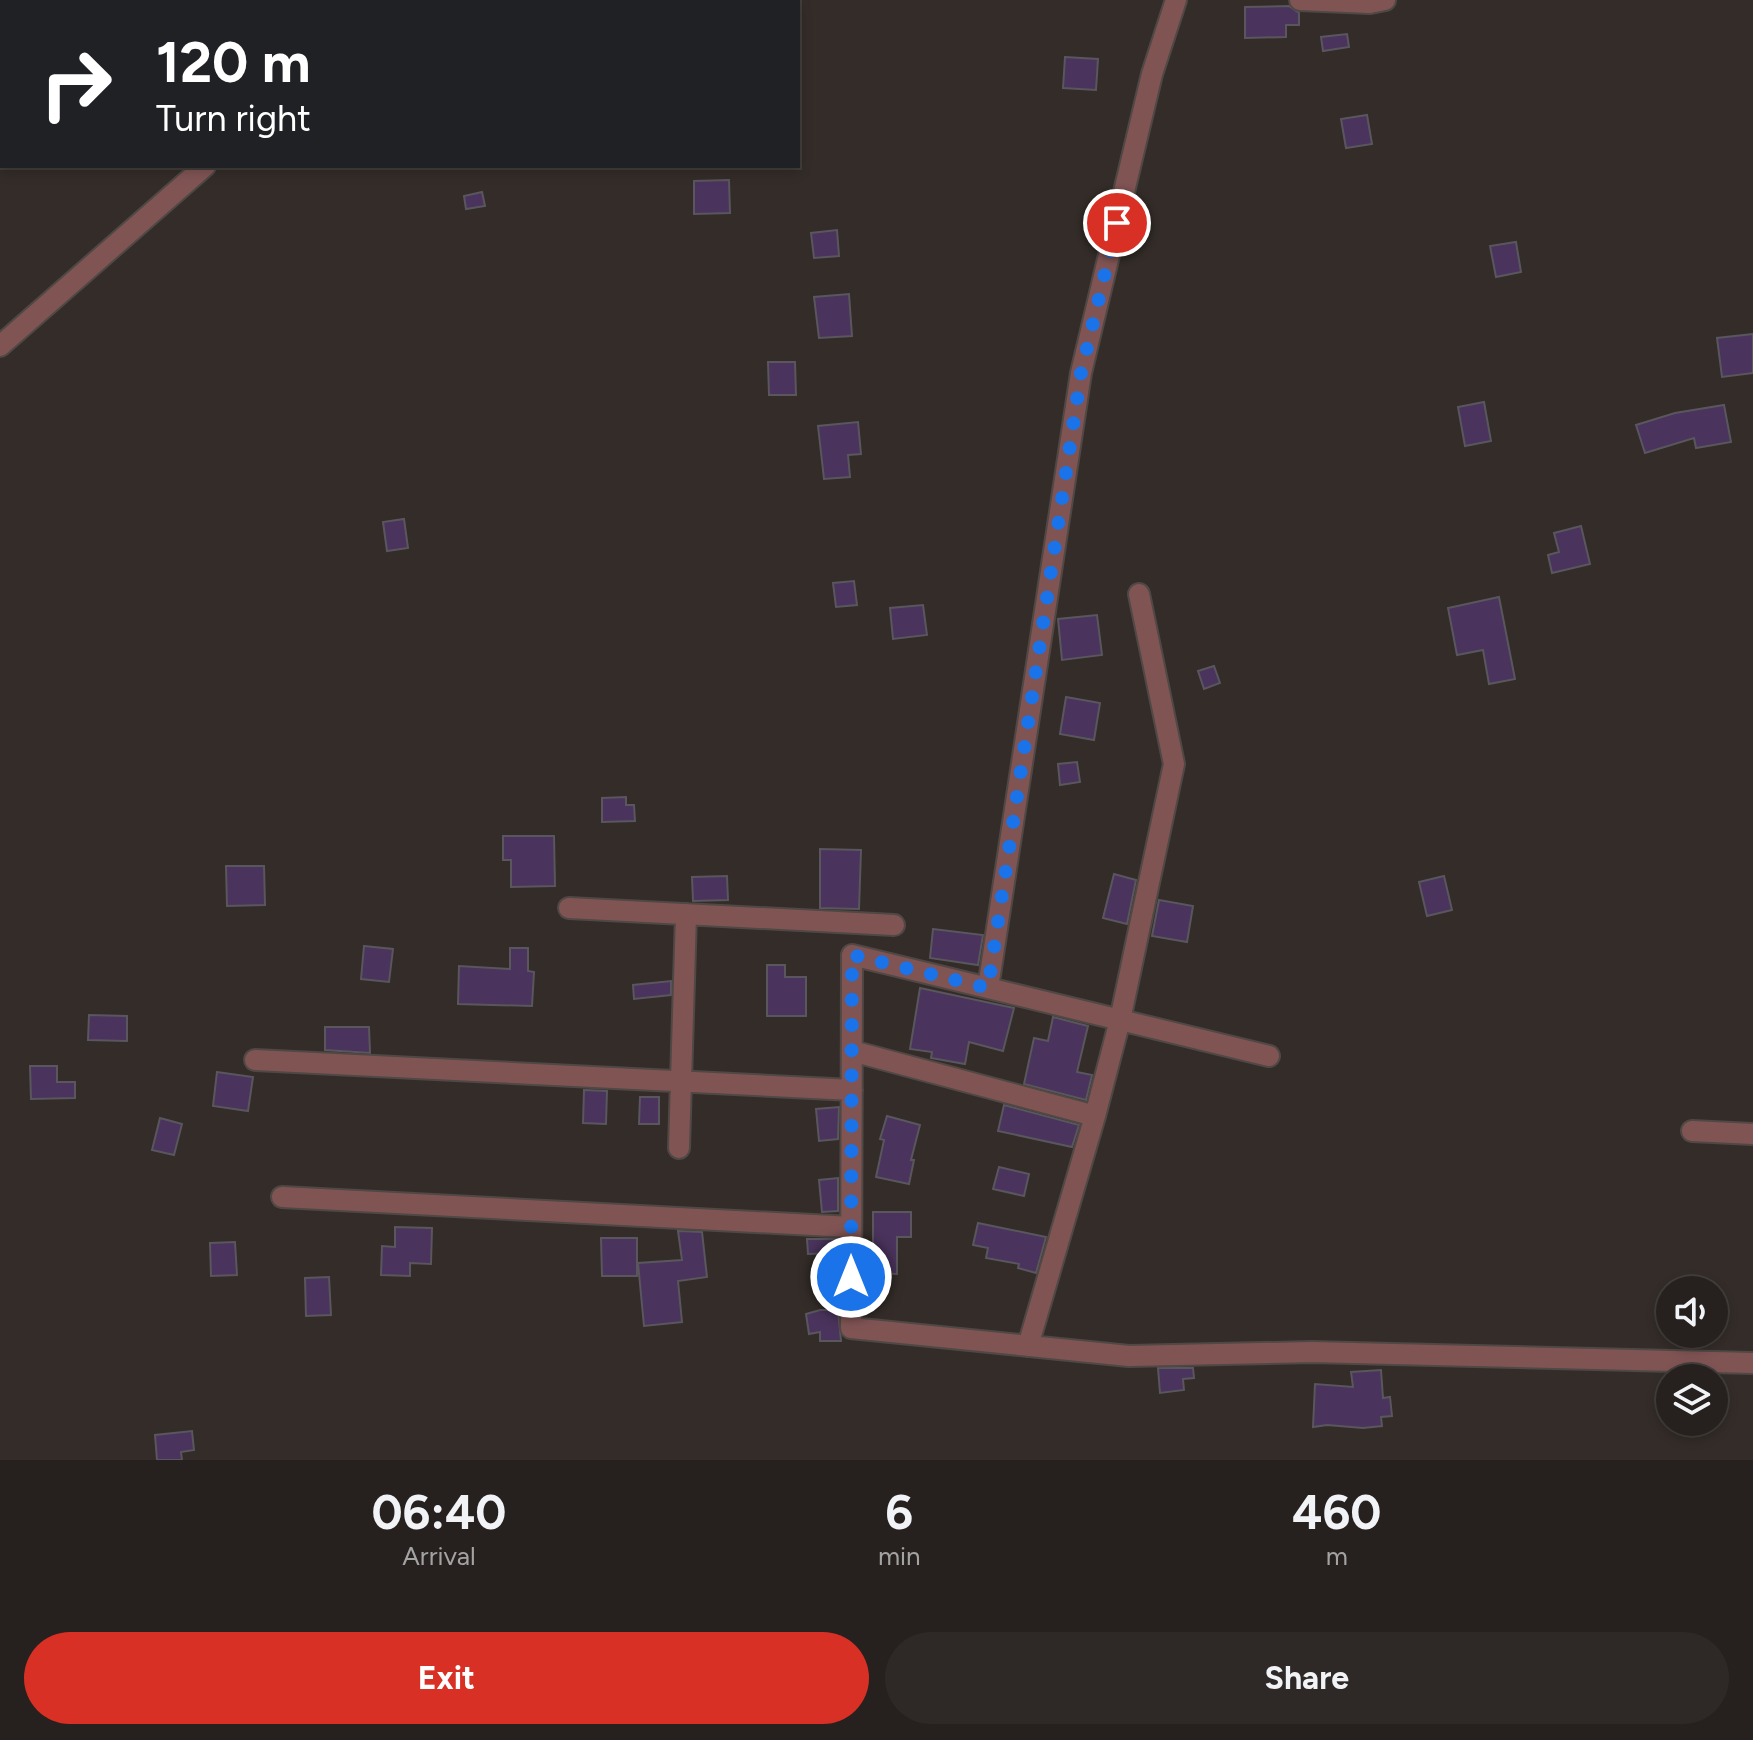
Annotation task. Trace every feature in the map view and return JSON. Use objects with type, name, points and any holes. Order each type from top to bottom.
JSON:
[{"type":"street","points":[[988,988],[1081,373],[1152,74],[1176,0]]},
{"type":"street","points":[[1300,0],[1370,3],[1385,0]]},
{"type":"street","points":[[0,346],[203,168]]},
{"type":"street","points":[[1028,1346],[1120,1020],[1174,764],[1139,594]]},
{"type":"street","points":[[569,908],[894,925]]},
{"type":"street","points":[[679,1148],[686,914]]},
{"type":"street","points":[[1269,1056],[852,955],[851,1328],[1129,1356],[1312,1352],[1753,1363]]},
{"type":"street","points":[[852,1051],[1095,1116]]},
{"type":"street","points":[[255,1060],[852,1090]]},
{"type":"street","points":[[1692,1131],[1753,1134]]},
{"type":"street","points":[[282,1197],[851,1227]]},
{"type":"building","points":[[1289,6],[1299,13],[1299,25],[1286,25],[1286,37],[1245,38],[1245,7]]},
{"type":"building","points":[[1347,34],[1349,47],[1323,51],[1321,37]]},
{"type":"building","points":[[1065,57],[1098,59],[1096,90],[1063,88]]},
{"type":"building","points":[[1367,115],[1372,144],[1346,148],[1341,119]]},
{"type":"building","points":[[729,180],[730,213],[694,214],[694,181]]},
{"type":"building","points":[[482,192],[485,206],[466,209],[464,196]]},
{"type":"building","points":[[837,230],[839,256],[814,258],[811,233]]},
{"type":"building","points":[[1516,242],[1521,272],[1496,277],[1490,246]]},
{"type":"building","points":[[849,294],[852,336],[819,338],[814,297]]},
{"type":"building","points":[[1753,334],[1753,373],[1722,377],[1717,338]]},
{"type":"building","points":[[768,362],[795,362],[796,395],[769,395]]},
{"type":"building","points":[[1484,402],[1491,441],[1465,446],[1458,407]]},
{"type":"building","points":[[1724,405],[1731,442],[1696,448],[1694,438],[1645,453],[1636,425],[1675,413]]},
{"type":"building","points":[[858,422],[861,454],[848,455],[850,477],[824,479],[818,426]]},
{"type":"building","points":[[404,519],[408,548],[387,551],[383,522]]},
{"type":"building","points":[[1581,526],[1590,564],[1552,573],[1548,555],[1559,552],[1554,533]]},
{"type":"building","points":[[854,581],[857,605],[836,607],[833,583]]},
{"type":"building","points":[[1499,597],[1515,679],[1489,684],[1483,650],[1457,655],[1448,608]]},
{"type":"building","points":[[923,605],[927,635],[893,639],[890,608]]},
{"type":"building","points":[[1097,615],[1102,655],[1062,660],[1058,619]]},
{"type":"building","points":[[1214,666],[1220,683],[1204,689],[1198,671]]},
{"type":"building","points":[[1066,697],[1100,703],[1094,740],[1060,734]]},
{"type":"building","points":[[1077,762],[1080,782],[1060,785],[1058,764]]},
{"type":"building","points":[[626,797],[626,805],[634,805],[635,821],[602,822],[602,798]]},
{"type":"building","points":[[503,836],[554,836],[555,886],[511,887],[511,860],[503,860]]},
{"type":"building","points":[[820,849],[861,850],[859,909],[820,908]]},
{"type":"building","points":[[226,866],[264,866],[265,905],[227,906]]},
{"type":"building","points":[[1114,874],[1136,880],[1127,924],[1103,918]]},
{"type":"building","points":[[727,876],[728,900],[693,901],[692,877]]},
{"type":"building","points":[[1444,876],[1452,910],[1427,916],[1419,882]]},
{"type":"building","points":[[1159,900],[1193,906],[1187,942],[1152,936]]},
{"type":"building","points":[[933,929],[983,935],[978,965],[930,958]]},
{"type":"building","points":[[364,946],[393,949],[389,982],[361,979]]},
{"type":"building","points":[[510,948],[528,948],[528,971],[534,972],[532,1006],[458,1004],[459,966],[510,969]]},
{"type":"building","points":[[767,965],[785,965],[785,977],[806,977],[806,1016],[767,1016]]},
{"type":"building","points":[[671,981],[671,995],[634,999],[633,985]]},
{"type":"building","points":[[920,988],[1014,1008],[1003,1051],[969,1042],[965,1064],[931,1058],[932,1052],[910,1049]]},
{"type":"building","points":[[89,1015],[127,1016],[127,1041],[88,1040]]},
{"type":"building","points":[[1053,1017],[1088,1026],[1077,1072],[1092,1075],[1086,1100],[1024,1084],[1034,1038],[1048,1041]]},
{"type":"building","points":[[325,1027],[369,1027],[370,1053],[325,1050]]},
{"type":"building","points":[[30,1066],[57,1066],[57,1082],[75,1082],[75,1098],[31,1099]]},
{"type":"building","points":[[217,1072],[253,1077],[248,1111],[213,1106]]},
{"type":"building","points":[[584,1090],[607,1091],[606,1124],[583,1123]]},
{"type":"building","points":[[640,1097],[659,1097],[659,1124],[639,1124]]},
{"type":"building","points":[[1004,1105],[1079,1125],[1072,1147],[998,1131]]},
{"type":"building","points":[[839,1107],[838,1139],[819,1141],[816,1109]]},
{"type":"building","points":[[887,1116],[920,1125],[911,1160],[914,1160],[909,1184],[876,1177],[884,1140],[880,1139]]},
{"type":"building","points":[[160,1118],[182,1124],[174,1155],[152,1150]]},
{"type":"building","points":[[999,1167],[1029,1174],[1024,1196],[993,1189]]},
{"type":"building","points":[[838,1178],[838,1211],[822,1212],[819,1180]]},
{"type":"building","points":[[873,1212],[911,1212],[911,1237],[897,1237],[897,1274],[873,1273]]},
{"type":"building","points":[[978,1223],[1046,1237],[1036,1273],[1018,1268],[1019,1264],[986,1258],[988,1248],[973,1245]]},
{"type":"building","points":[[395,1227],[432,1228],[431,1264],[410,1263],[410,1276],[381,1275],[382,1246],[395,1247]]},
{"type":"building","points":[[678,1231],[702,1232],[707,1277],[678,1281],[682,1322],[644,1326],[638,1263],[682,1260]]},
{"type":"building","points":[[601,1238],[637,1238],[637,1276],[602,1276]]},
{"type":"building","points":[[807,1239],[838,1239],[838,1253],[808,1254]]},
{"type":"building","points":[[235,1242],[237,1275],[211,1276],[210,1243]]},
{"type":"building","points":[[329,1277],[331,1315],[306,1316],[305,1278]]},
{"type":"building","points":[[838,1310],[841,1341],[820,1341],[820,1332],[809,1334],[806,1314]]},
{"type":"building","points":[[1158,1368],[1193,1368],[1194,1378],[1183,1379],[1184,1390],[1160,1393]]},
{"type":"building","points":[[1381,1370],[1383,1398],[1390,1397],[1392,1416],[1381,1417],[1382,1426],[1313,1427],[1315,1384],[1353,1387],[1351,1372]]},
{"type":"building","points":[[192,1431],[194,1450],[181,1452],[182,1460],[157,1460],[155,1435]]},
{"type":"route","points":[[851,1277],[852,955],[988,988],[1081,373],[1117,223]]}]
